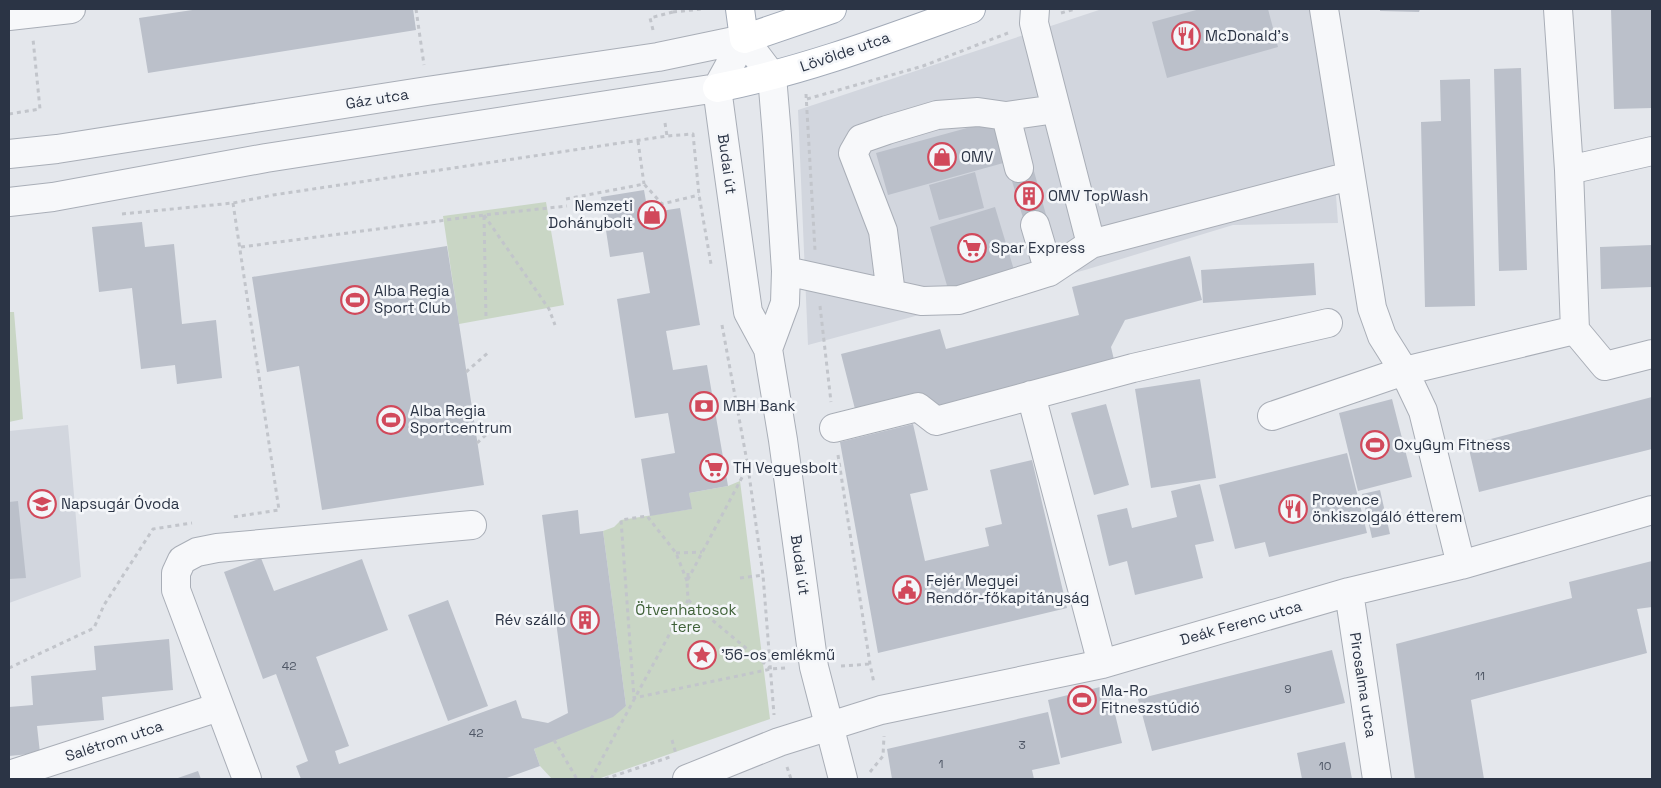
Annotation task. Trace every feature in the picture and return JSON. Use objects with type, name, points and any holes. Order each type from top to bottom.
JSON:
[{"type":"main road","points":[[740,9],[744,39],[832,9]]},
{"type":"main road","name":"Lövölde utca","points":[[717,88],[803,67],[971,9]]},
{"type":"street","points":[[20,15],[71,9]]},
{"type":"street","points":[[1324,9],[1372,308],[1382,336],[1404,371],[1423,411],[1461,565]]},
{"type":"street","points":[[1558,9],[1570,170],[1574,330],[1606,366],[1652,354]]},
{"type":"street","points":[[1034,16],[1091,244]]},
{"type":"street","points":[[9,202],[53,197],[266,158],[717,88],[744,39],[772,76],[786,271],[786,303],[768,349]]},
{"type":"street","name":"Gáz utca","points":[[9,154],[58,149],[658,57],[744,39]]},
{"type":"street","name":"Budai út","points":[[717,88],[748,312],[768,349],[783,440],[814,667],[828,725],[855,778]]},
{"type":"street","points":[[890,294],[883,231],[853,153],[861,139],[937,115],[978,112],[1006,116],[1056,109]]},
{"type":"street","points":[[1006,116],[1019,168]]},
{"type":"street","points":[[1570,170],[1652,151]]},
{"type":"street","points":[[786,271],[922,301],[959,300],[1049,272],[1091,244],[1350,176]]},
{"type":"street","points":[[1035,225],[1049,272]]},
{"type":"street","points":[[834,428],[918,407],[936,421],[1133,368],[1328,323]]},
{"type":"street","points":[[1272,416],[1404,371],[1574,330]]},
{"type":"street","points":[[1032,395],[1102,664]]},
{"type":"street","name":"Deák Ferenc utca","points":[[686,779],[779,742],[828,725],[881,710],[1102,664],[1349,592],[1461,565],[1652,510]]},
{"type":"street","points":[[247,779],[176,590],[176,573],[182,560],[198,552],[217,548],[472,524]]},
{"type":"street","name":"Pirosalma utca","points":[[1349,592],[1377,779]]},
{"type":"street","name":"Salétrom utca","points":[[9,775],[219,707]]},
{"type":"path","points":[[416,9],[427,91]]},
{"type":"path","points":[[673,12],[702,9]]},
{"type":"path","points":[[808,132],[807,99],[923,66],[1034,16],[1075,9]]},
{"type":"path","points":[[9,114],[40,109],[20,15]]},
{"type":"path","points":[[115,215],[233,203],[283,193],[667,136],[693,134],[699,196],[713,273]]},
{"type":"path","points":[[638,141],[644,184],[662,204],[699,196]]},
{"type":"path","points":[[566,199],[644,184]]},
{"type":"path","points":[[232,517],[279,510],[233,203]]},
{"type":"path","points":[[240,247],[567,206]]},
{"type":"path","points":[[484,215],[486,319]]},
{"type":"path","points":[[484,215],[548,309],[555,325]]},
{"type":"path","points":[[722,322],[748,467],[763,575],[774,721]]},
{"type":"path","points":[[466,372],[490,351]]},
{"type":"path","points":[[477,443],[501,421]]},
{"type":"path","points":[[834,428],[870,664],[881,710],[884,734],[884,756],[855,778]]},
{"type":"path","points":[[685,580],[748,467]]},
{"type":"path","points":[[591,779],[688,600],[685,580],[676,553],[647,516],[621,520],[634,698]]},
{"type":"path","points":[[9,668],[94,628],[104,605],[153,529],[194,522]]},
{"type":"path","points":[[676,553],[702,552]]},
{"type":"path","points":[[685,580],[688,570]]},
{"type":"path","points":[[740,578],[763,575]]},
{"type":"path","points":[[688,600],[771,669]]},
{"type":"path","points":[[634,698],[771,669]]},
{"type":"path","points":[[554,740],[576,779]]},
{"type":"path","points":[[672,740],[676,754]]},
{"type":"shaded area","points":[[1102,9],[1315,9],[1327,71],[1338,223],[1233,225],[1085,270],[808,345],[798,110]]},
{"type":"shaded area","name":"Napsugár Óvoda","points":[[68,425],[81,577],[9,603],[9,431]]},
{"type":"green space","points":[[546,202],[564,305],[459,324],[443,216]]},
{"type":"green space","points":[[9,312],[14,312],[23,419],[9,422]]},
{"type":"green space","name":"Ötvenhatosok tere","points":[[740,481],[770,719],[598,779],[552,779],[540,766],[534,749],[626,706],[603,531],[614,527],[621,520],[691,509],[689,493],[728,486]]},
{"type":"building","points":[[199,9],[413,9],[416,30],[148,73],[139,18]]},
{"type":"building","points":[[1200,9],[1268,9],[1278,47],[1167,78],[1152,22]]},
{"type":"building","points":[[1380,9],[1420,9],[1419,12],[1380,11]]},
{"type":"building","points":[[1611,9],[1652,9],[1652,108],[1614,109]]},
{"type":"building","points":[[1521,68],[1527,270],[1499,271],[1494,69]]},
{"type":"building","points":[[1470,79],[1475,306],[1425,307],[1421,122],[1441,121],[1440,80]]},
{"type":"building","name":"OMV","points":[[996,120],[1007,162],[888,195],[876,153]]},
{"type":"building","name":"OMV TopWash","points":[[1032,164],[1048,222],[1026,228],[1009,171]]},
{"type":"building","points":[[975,172],[984,208],[939,220],[929,185]]},
{"type":"building","points":[[644,190],[648,213],[680,208],[700,325],[666,331],[673,370],[707,365],[728,486],[689,493],[692,509],[650,516],[641,459],[675,453],[668,413],[635,418],[617,299],[650,293],[643,252],[610,257],[601,197]]},
{"type":"building","name":"Spar Express","points":[[995,207],[1014,270],[948,289],[930,227]]},
{"type":"building","points":[[142,222],[145,247],[174,244],[182,324],[216,320],[222,378],[177,384],[175,365],[141,369],[132,288],[99,292],[92,227]]},
{"type":"building","points":[[1652,245],[1652,287],[1601,289],[1600,247]]},
{"type":"building","points":[[447,246],[484,485],[322,510],[299,366],[267,372],[252,277]]},
{"type":"building","points":[[1190,256],[1202,300],[1125,320],[1111,347],[1115,364],[940,410],[917,393],[855,409],[841,354],[940,329],[946,349],[1079,315],[1072,287]]},
{"type":"building","points":[[1314,263],[1316,295],[1203,303],[1201,270]]},
{"type":"building","points":[[1200,379],[1216,478],[1151,488],[1135,389]]},
{"type":"building","points":[[1652,397],[1652,449],[1479,492],[1468,445]]},
{"type":"building","name":"OxyGym Fitness","points":[[1392,399],[1412,477],[1358,491],[1339,413]]},
{"type":"building","points":[[1106,404],[1129,485],[1094,495],[1071,413]]},
{"type":"building","points":[[913,424],[928,490],[910,494],[925,561],[989,546],[985,528],[1002,524],[990,470],[1032,460],[1067,608],[878,653],[840,442]]},
{"type":"building","name":"Provence önkiszolgáló étterem","points":[[1347,453],[1367,533],[1269,557],[1265,542],[1235,549],[1219,485]]},
{"type":"building","points":[[1200,484],[1214,541],[1195,545],[1203,578],[1135,595],[1127,561],[1109,566],[1097,515],[1127,508],[1132,528],[1177,517],[1171,491]]},
{"type":"building","points":[[1380,490],[1390,534],[1372,538],[1362,494]]},
{"type":"building","points":[[18,501],[26,578],[9,579],[9,502]]},
{"type":"building","points":[[578,510],[580,534],[603,531],[626,706],[613,717],[534,749],[540,766],[504,779],[301,779],[296,766],[308,761],[276,674],[263,679],[224,572],[261,558],[274,591],[362,559],[388,630],[316,657],[349,746],[335,751],[339,764],[516,700],[522,718],[548,723],[568,713],[542,515]]},
{"type":"building","points":[[1652,561],[1652,607],[1637,609],[1647,653],[1471,700],[1484,779],[1415,779],[1396,644],[1572,598],[1569,582]]},
{"type":"building","points":[[448,600],[488,706],[448,721],[408,615]]},
{"type":"building","points":[[169,639],[173,690],[102,697],[104,720],[37,726],[40,753],[9,756],[9,707],[33,705],[31,676],[96,670],[94,646]]},
{"type":"building","points":[[1332,650],[1345,703],[1152,751],[1138,699]]},
{"type":"building","points":[[1108,685],[1122,743],[1061,758],[1048,700]]},
{"type":"building","points":[[1048,712],[1060,764],[1032,770],[1034,779],[892,779],[887,749]]},
{"type":"building","points":[[1345,742],[1352,779],[1302,779],[1297,753]]},
{"type":"building","points":[[198,771],[201,779],[175,779]]},
{"type":"place","name":"McDonald's","points":[[1186,36]]},
{"type":"place","name":"OMV","points":[[942,157]]},
{"type":"place","name":"OMV TopWash","points":[[1029,196]]},
{"type":"place","name":"Nemzeti Dohánybolt","points":[[652,215]]},
{"type":"place","name":"Spar Express","points":[[972,248]]},
{"type":"place","name":"Alba Regia Sport Club","points":[[355,300]]},
{"type":"place","name":"MBH Bank","points":[[704,406]]},
{"type":"place","name":"Alba Regia Sportcentrum","points":[[391,420]]},
{"type":"place","name":"OxyGym Fitness","points":[[1375,445]]},
{"type":"place","name":"TH Vegyesbolt","points":[[714,468]]},
{"type":"place","name":"Napsugár Óvoda","points":[[42,504]]},
{"type":"place","name":"Provence önkiszolgáló étterem","points":[[1293,509]]},
{"type":"place","name":"Fejér Megyei Rendőr-főkapitányság","points":[[907,590]]},
{"type":"place","name":"Rév szálló","points":[[585,620]]},
{"type":"place","name":"'56-os emlékmű","points":[[702,655]]},
{"type":"place","name":"Ma-Ro Fitneszstúdió","points":[[1082,700]]}]
